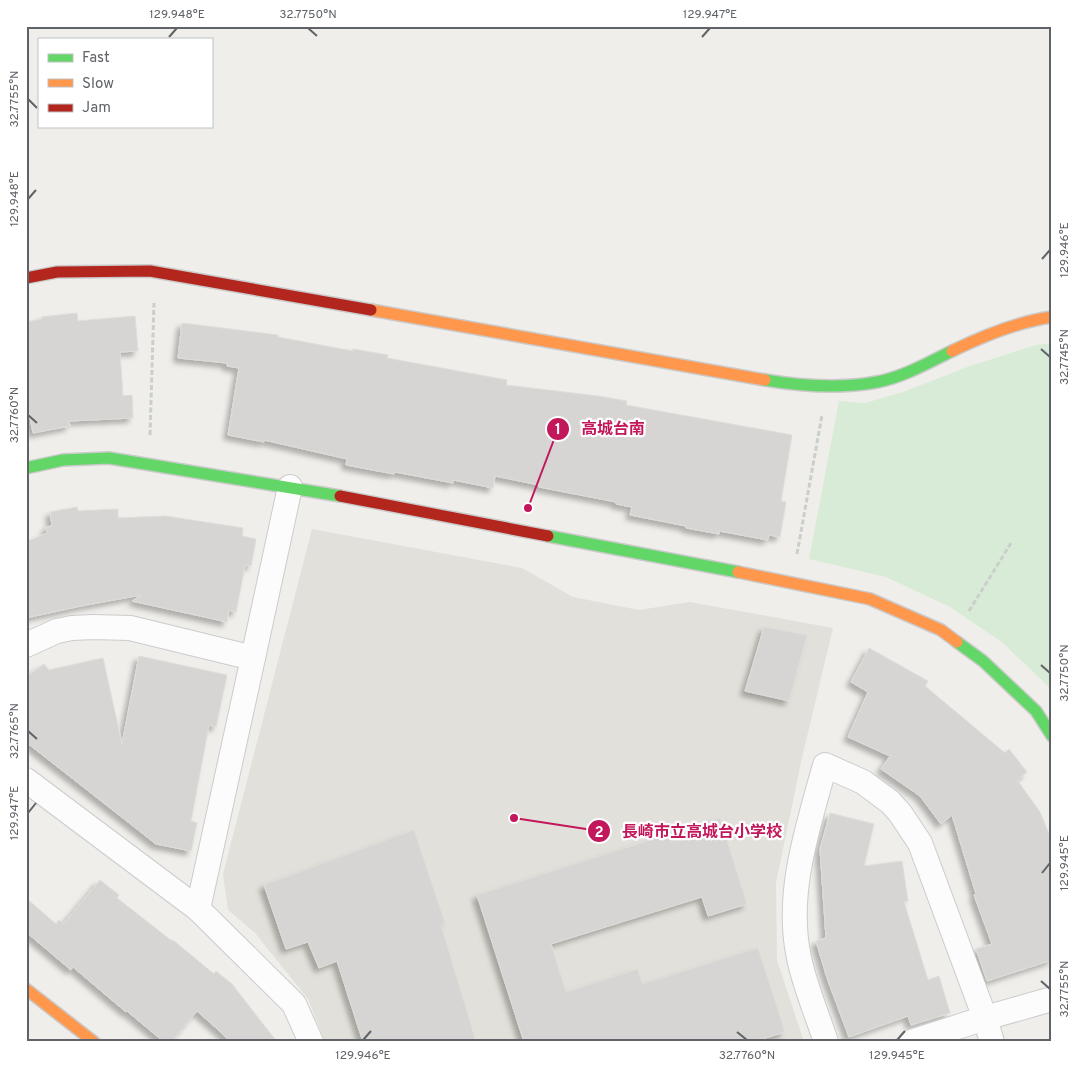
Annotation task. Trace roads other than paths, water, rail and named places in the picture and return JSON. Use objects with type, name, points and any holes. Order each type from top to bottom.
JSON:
[{"type":"street","points":[[26,278],[57,272],[150,271],[762,379],[824,387],[877,382],[906,373],[967,344],[1036,319],[1052,318]]},
{"type":"street","points":[[26,468],[63,460],[109,458],[290,487],[788,581],[870,599],[941,630],[983,661],[1036,711],[1052,736]]},
{"type":"street","points":[[198,909],[290,487]]},
{"type":"street","points":[[26,645],[57,631],[72,628],[130,628],[253,658]]},
{"type":"street","points":[[826,1042],[799,959],[795,932],[794,900],[805,836],[825,765],[863,782],[890,802],[900,812],[920,843],[985,1018],[992,1042]]},
{"type":"street","points":[[26,780],[198,909],[294,1004],[311,1042]]},
{"type":"street","points":[[26,989],[94,1042]]},
{"type":"street","points":[[911,1042],[1052,999]]},
{"type":"place","name":"高城台南","points":[[528,508]]},
{"type":"place","name":"長崎市立高城台小学校","points":[[514,818]]}]
